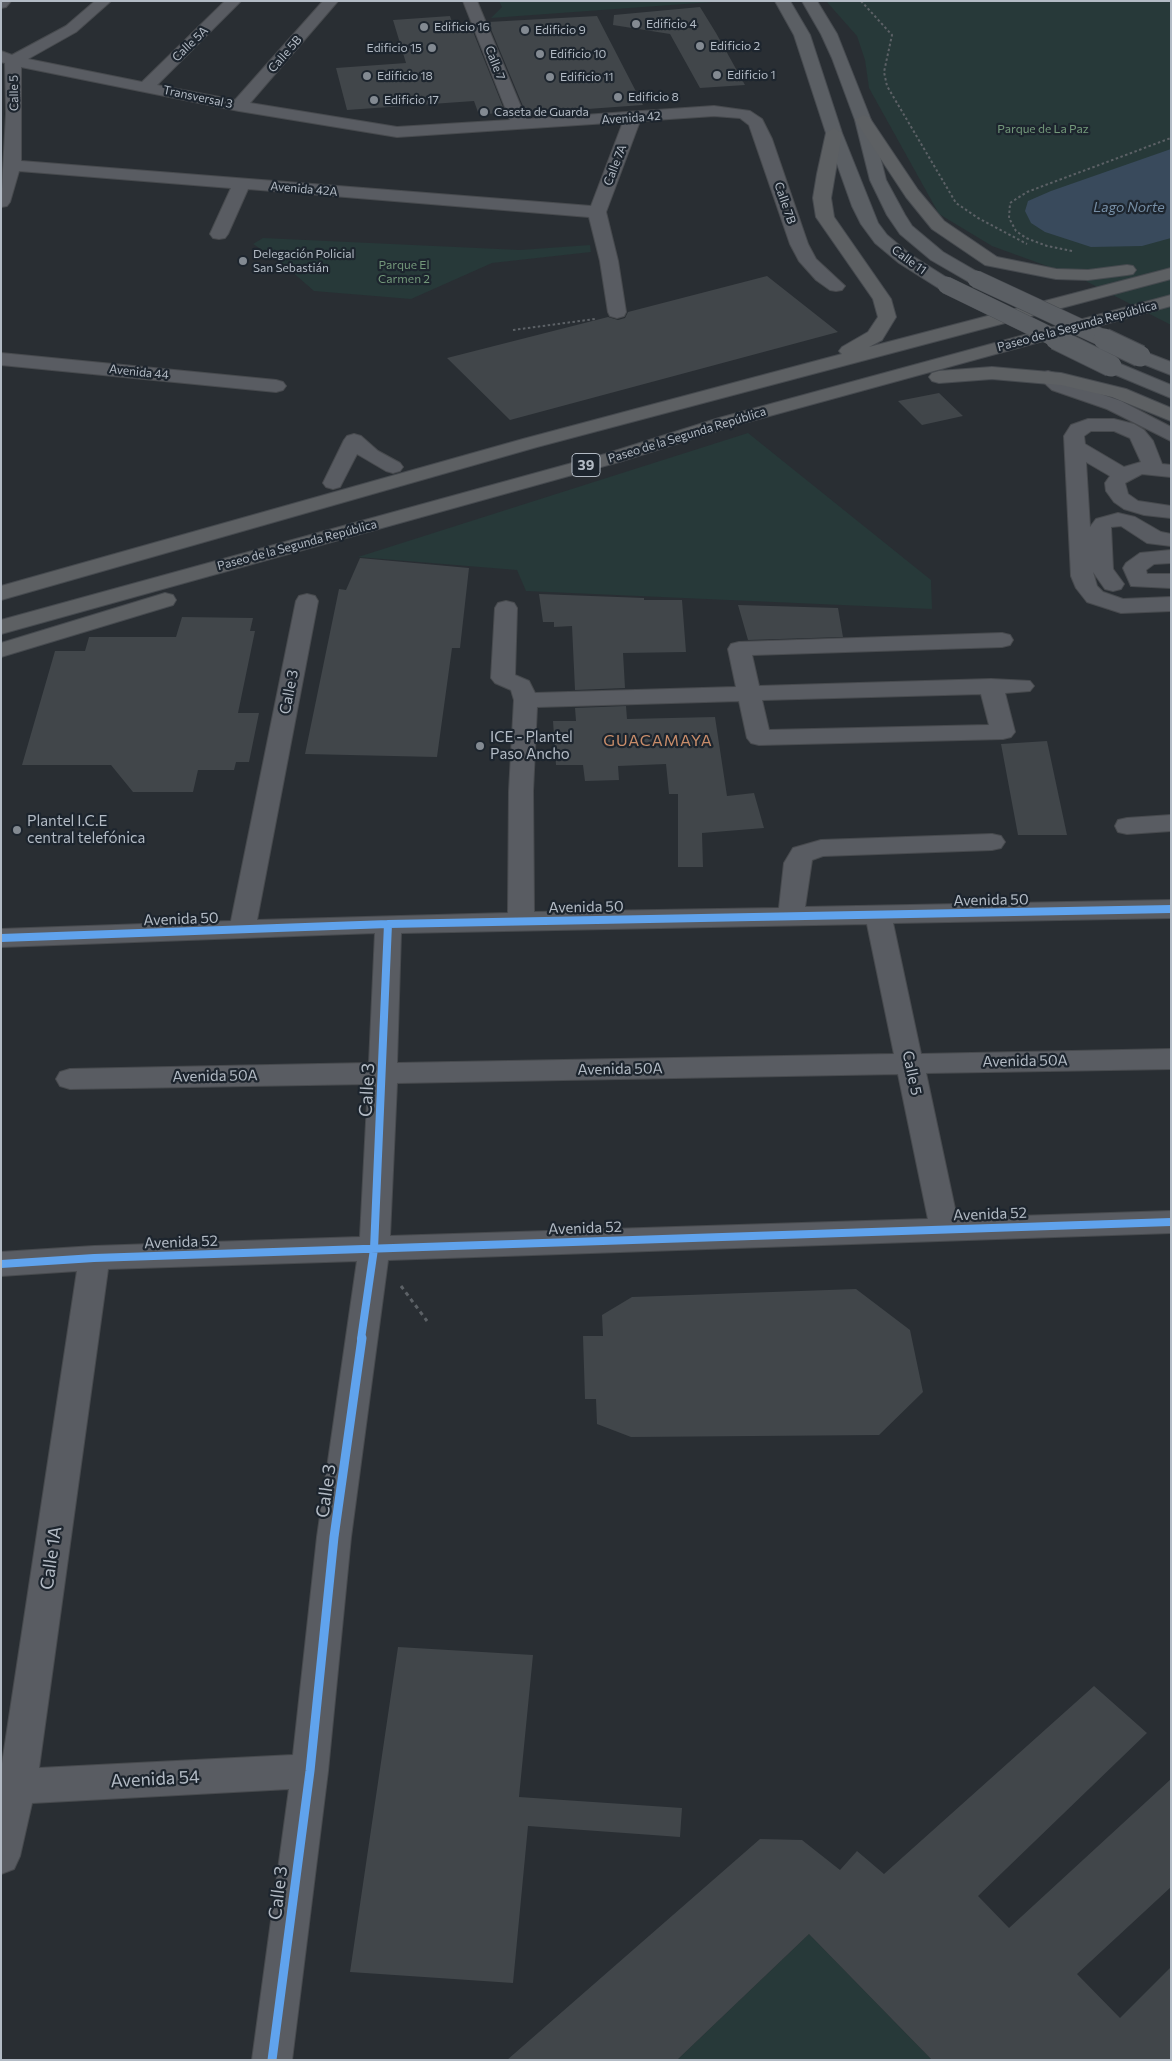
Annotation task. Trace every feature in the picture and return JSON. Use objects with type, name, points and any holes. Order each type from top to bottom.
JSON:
[{"type":"highway","points":[[863,120],[916,198],[938,225],[991,261],[1023,269],[1064,274],[1117,272],[1171,263]]},
{"type":"highway","points":[[827,364],[874,336],[887,316],[882,299],[837,237],[825,217],[822,198],[834,134]]},
{"type":"highway","name":"Paseo de la Segunda República","points":[[1,593],[642,413],[1171,273]]},
{"type":"highway","name":"Paseo de la Segunda República","points":[[1,627],[612,458],[726,422],[1171,300]]},
{"type":"highway","points":[[856,387],[992,372],[1048,377],[1119,393],[1171,415]]},
{"type":"highway","points":[[1,575],[393,467],[642,413]]},
{"type":"highway","points":[[1,650],[315,554],[612,458]]},
{"type":"main road","name":"Calle 11","points":[[782,1],[802,35],[834,134],[861,206],[870,224],[882,239],[905,260],[946,285],[1111,366],[1171,392]]},
{"type":"main road","name":"Calle 11","points":[[809,1],[829,34],[863,120],[878,180],[896,215],[921,243],[937,256],[975,278],[1171,369]]},
{"type":"street","points":[[1,4],[4,1]]},
{"type":"street","name":"Calle 5","points":[[1,202],[12,165],[7,140],[7,59],[71,29],[104,1]]},
{"type":"street","name":"Calle 5A","points":[[146,87],[234,1]]},
{"type":"street","name":"Calle 5B","points":[[239,106],[331,1]]},
{"type":"street","name":"Calle 7","points":[[470,1],[520,125]]},
{"type":"street","name":"Transversal 3","points":[[7,59],[239,106],[350,126],[397,132]]},
{"type":"street","name":"Avenida 42","points":[[397,132],[633,118],[714,111],[744,114]]},
{"type":"street","name":"Calle 7B","points":[[744,114],[756,122],[764,139],[800,244],[808,261],[836,286]]},
{"type":"street","name":"Calle 7A","points":[[597,212],[633,118]]},
{"type":"street","name":"Avenida 42A","points":[[12,165],[597,212]]},
{"type":"street","points":[[219,234],[242,184]]},
{"type":"street","points":[[597,212],[609,261],[617,312]]},
{"type":"street","name":"Avenida 44","points":[[1,359],[276,386]]},
{"type":"street","points":[[1048,377],[1059,386],[1114,405],[1171,435]]},
{"type":"street","points":[[1162,470],[1144,441],[1127,428],[1114,425],[1088,425],[1078,429],[1074,436],[1082,576],[1087,588],[1095,597],[1121,606],[1171,604]]},
{"type":"street","points":[[333,483],[354,440],[371,455],[393,467]]},
{"type":"street","points":[[1075,447],[1123,474]]},
{"type":"street","points":[[1162,470],[1140,468],[1123,474],[1115,483],[1116,491],[1121,498],[1144,509],[1171,512]]},
{"type":"street","points":[[1113,584],[1102,570],[1099,530],[1102,523],[1118,519],[1128,521],[1155,538],[1171,540]]},
{"type":"street","points":[[1139,581],[1134,568],[1141,561],[1148,558],[1171,556]]},
{"type":"street","points":[[1087,588],[1139,581],[1171,581]]},
{"type":"street","name":"Calle 3","points":[[241,930],[246,915],[307,601]]},
{"type":"street","points":[[506,608],[503,678],[521,686],[526,700],[521,791],[521,922]]},
{"type":"street","points":[[991,686],[1003,732],[759,738],[739,649],[1002,640]]},
{"type":"street","points":[[526,700],[1022,686]]},
{"type":"street","points":[[1127,826],[1171,823]]},
{"type":"street","points":[[790,918],[797,863],[802,854],[821,848],[992,842]]},
{"type":"street","name":"Avenida 50","points":[[1,938],[388,924],[790,918],[1171,909]]},
{"type":"street","name":"Calle 5","points":[[878,916],[946,1229]]},
{"type":"street","name":"Calle 3","points":[[272,2060],[310,1771],[334,1538],[374,1249],[388,924]]},
{"type":"street","name":"Avenida 50A","points":[[70,1079],[1171,1058]]},
{"type":"street","name":"Avenida 52","points":[[1,1264],[94,1258],[1171,1222]]},
{"type":"street","name":"Calle 1A","points":[[1,1856],[10,1786],[94,1258]]},
{"type":"street","name":"Avenida 54","points":[[10,1786],[310,1771]]},
{"type":"path","points":[[860,1],[892,35],[884,72],[887,86],[956,202],[978,218],[1029,246]]},
{"type":"path","points":[[1076,251],[1047,246],[1026,238],[1016,231],[1009,218],[1010,203],[1028,192],[1171,138]]},
{"type":"path","points":[[514,330],[557,325],[617,312]]},
{"type":"path","points":[[399,1282],[427,1321]]},
{"type":"green space","points":[[499,1],[726,1],[491,18],[502,7]]},
{"type":"green space","name":"Parque de La Paz","points":[[826,1],[1171,1],[1171,325],[1080,278],[992,246],[939,214],[869,88],[865,60],[857,36]]},
{"type":"green space","name":"Parque El Carmen 2","points":[[263,238],[520,250],[590,245],[591,252],[492,263],[411,299],[314,291],[282,263],[253,244]]},
{"type":"green space","points":[[748,433],[931,580],[932,609],[526,591],[517,570],[358,557]]},
{"type":"green space","points":[[809,1934],[932,2060],[677,2060]]},
{"type":"water","name":"Lago Norte","points":[[1171,149],[1171,238],[1142,246],[1091,247],[1045,232],[1031,223],[1025,211],[1028,201],[1051,191]]},
{"type":"building","points":[[700,7],[745,85],[700,88],[670,34],[613,25],[614,15]]},
{"type":"building","points":[[450,16],[453,25],[470,24],[505,112],[479,115],[474,101],[347,110],[336,68],[406,63],[393,20]]},
{"type":"building","points":[[597,16],[643,105],[532,113],[531,110],[525,111],[488,22]]},
{"type":"building","points":[[767,276],[838,332],[510,420],[447,358],[608,317],[618,320],[625,318],[628,312]]},
{"type":"building","points":[[939,393],[963,416],[922,425],[898,401]]},
{"type":"building","points":[[360,558],[469,568],[460,648],[452,648],[437,757],[305,754],[339,589],[346,590]]},
{"type":"building","points":[[539,594],[644,598],[644,600],[682,600],[686,652],[623,653],[625,688],[575,690],[572,626],[554,627],[554,622],[543,622]]},
{"type":"building","points":[[738,605],[838,608],[843,637],[748,640]]},
{"type":"building","points":[[182,617],[253,618],[250,631],[255,631],[238,713],[259,713],[249,762],[236,762],[234,770],[198,770],[193,792],[133,792],[111,765],[22,765],[55,651],[85,651],[89,637],[176,637]]},
{"type":"building","points":[[626,706],[627,719],[715,717],[727,796],[754,793],[764,828],[702,833],[703,867],[678,867],[678,794],[669,794],[666,764],[618,766],[619,780],[585,781],[583,765],[556,765],[553,721],[576,721],[575,708]]},
{"type":"building","points":[[1047,741],[1067,835],[1018,835],[1001,744]]},
{"type":"building","points":[[856,1289],[910,1330],[923,1392],[879,1435],[631,1437],[597,1424],[596,1399],[585,1399],[583,1336],[603,1336],[602,1315],[632,1297]]},
{"type":"building","points":[[398,1647],[533,1655],[519,1797],[682,1808],[680,1837],[528,1826],[513,1983],[350,1972]]},
{"type":"building","points":[[1094,1686],[1147,1733],[978,1896],[1009,1928],[1171,1779],[1171,1887],[1077,1974],[1120,2018],[1171,1967],[1171,2060],[932,2060],[809,1934],[677,2060],[507,2060],[760,1839],[802,1840],[840,1870],[857,1851],[884,1874]]},
{"type":"cycle path","points":[[1,938],[388,924],[1171,909]]},
{"type":"cycle path","points":[[272,2060],[310,1771],[334,1537],[374,1249],[388,924]]},
{"type":"cycle path","points":[[1,1264],[94,1258],[1171,1222]]},
{"type":"place","name":"Edificio 4","points":[[636,24]]},
{"type":"place","name":"Edificio 16","points":[[424,27]]},
{"type":"place","name":"Edificio 9","points":[[525,30]]},
{"type":"place","name":"Edificio 2","points":[[700,46]]},
{"type":"place","name":"Edificio 15","points":[[432,48]]},
{"type":"place","name":"Edificio 10","points":[[540,54]]},
{"type":"place","name":"Edificio 1","points":[[717,75]]},
{"type":"place","name":"Edificio 18","points":[[367,76]]},
{"type":"place","name":"Edificio 11","points":[[550,77]]},
{"type":"place","name":"Edificio 8","points":[[618,97]]},
{"type":"place","name":"Edificio 17","points":[[374,100]]},
{"type":"place","name":"Caseta de Guarda","points":[[484,112]]},
{"type":"place","name":"Delegación Policial San Sebastián","points":[[243,261]]},
{"type":"place","name":"ICE - Plantel Paso Ancho","points":[[480,746]]},
{"type":"place","name":"Plantel I.C.E central telefónica","points":[[17,830]]},
{"type":"district","name":"GUACAMAYA","points":[[658,741]]}]
